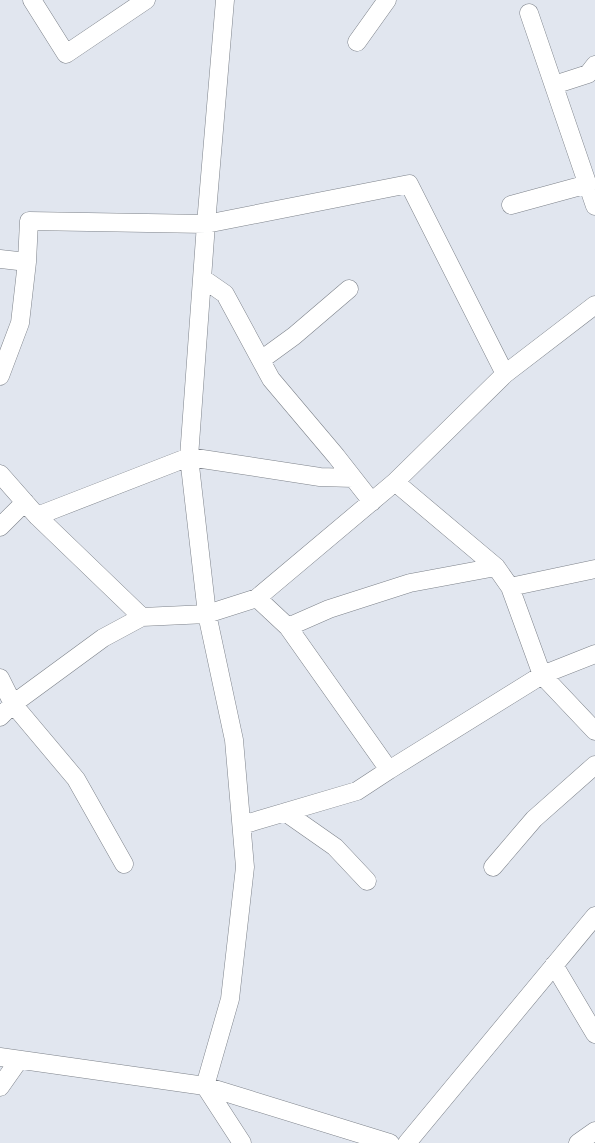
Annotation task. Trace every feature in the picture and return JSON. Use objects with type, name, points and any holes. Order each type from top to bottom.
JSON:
[{"type":"street","points":[[32,0],[66,54],[146,0]]},
{"type":"street","points":[[225,0],[206,224],[190,457],[207,614],[234,740],[246,867],[230,999],[205,1086],[242,1143]]},
{"type":"street","points":[[357,42],[387,0]]},
{"type":"street","points":[[529,13],[595,206]]},
{"type":"street","points":[[554,85],[588,74],[595,65]]},
{"type":"street","points":[[0,376],[20,323],[27,262],[29,221],[206,224],[409,184],[505,374]]},
{"type":"street","points":[[511,205],[588,184]]},
{"type":"street","points":[[0,259],[27,262]]},
{"type":"street","points":[[202,278],[225,294],[271,379],[336,456],[372,502]]},
{"type":"street","points":[[261,360],[294,336],[349,288]]},
{"type":"street","points":[[0,717],[13,704],[103,638],[142,617],[207,614],[257,598],[395,482],[505,374],[595,305]]},
{"type":"street","points":[[37,516],[190,457],[320,478],[353,478]]},
{"type":"street","points":[[0,474],[37,516],[142,617]]},
{"type":"street","points":[[395,482],[496,567],[510,587],[542,675],[595,731]]},
{"type":"street","points":[[0,527],[24,502]]},
{"type":"street","points":[[288,627],[329,609],[410,583],[496,567]]},
{"type":"street","points":[[510,587],[595,569]]},
{"type":"street","points":[[257,598],[288,627],[390,770]]},
{"type":"street","points":[[242,825],[357,791],[542,675],[595,654]]},
{"type":"street","points":[[0,678],[13,704],[76,779],[124,864]]},
{"type":"street","points":[[493,866],[534,819],[595,765]]},
{"type":"street","points":[[285,812],[335,847],[367,881]]},
{"type":"street","points":[[407,1143],[595,916]]},
{"type":"street","points":[[554,965],[595,1034]]},
{"type":"street","points":[[0,1057],[205,1086],[390,1143]]},
{"type":"street","points":[[0,1087],[19,1060]]},
{"type":"street","points":[[578,1143],[595,1131]]}]
